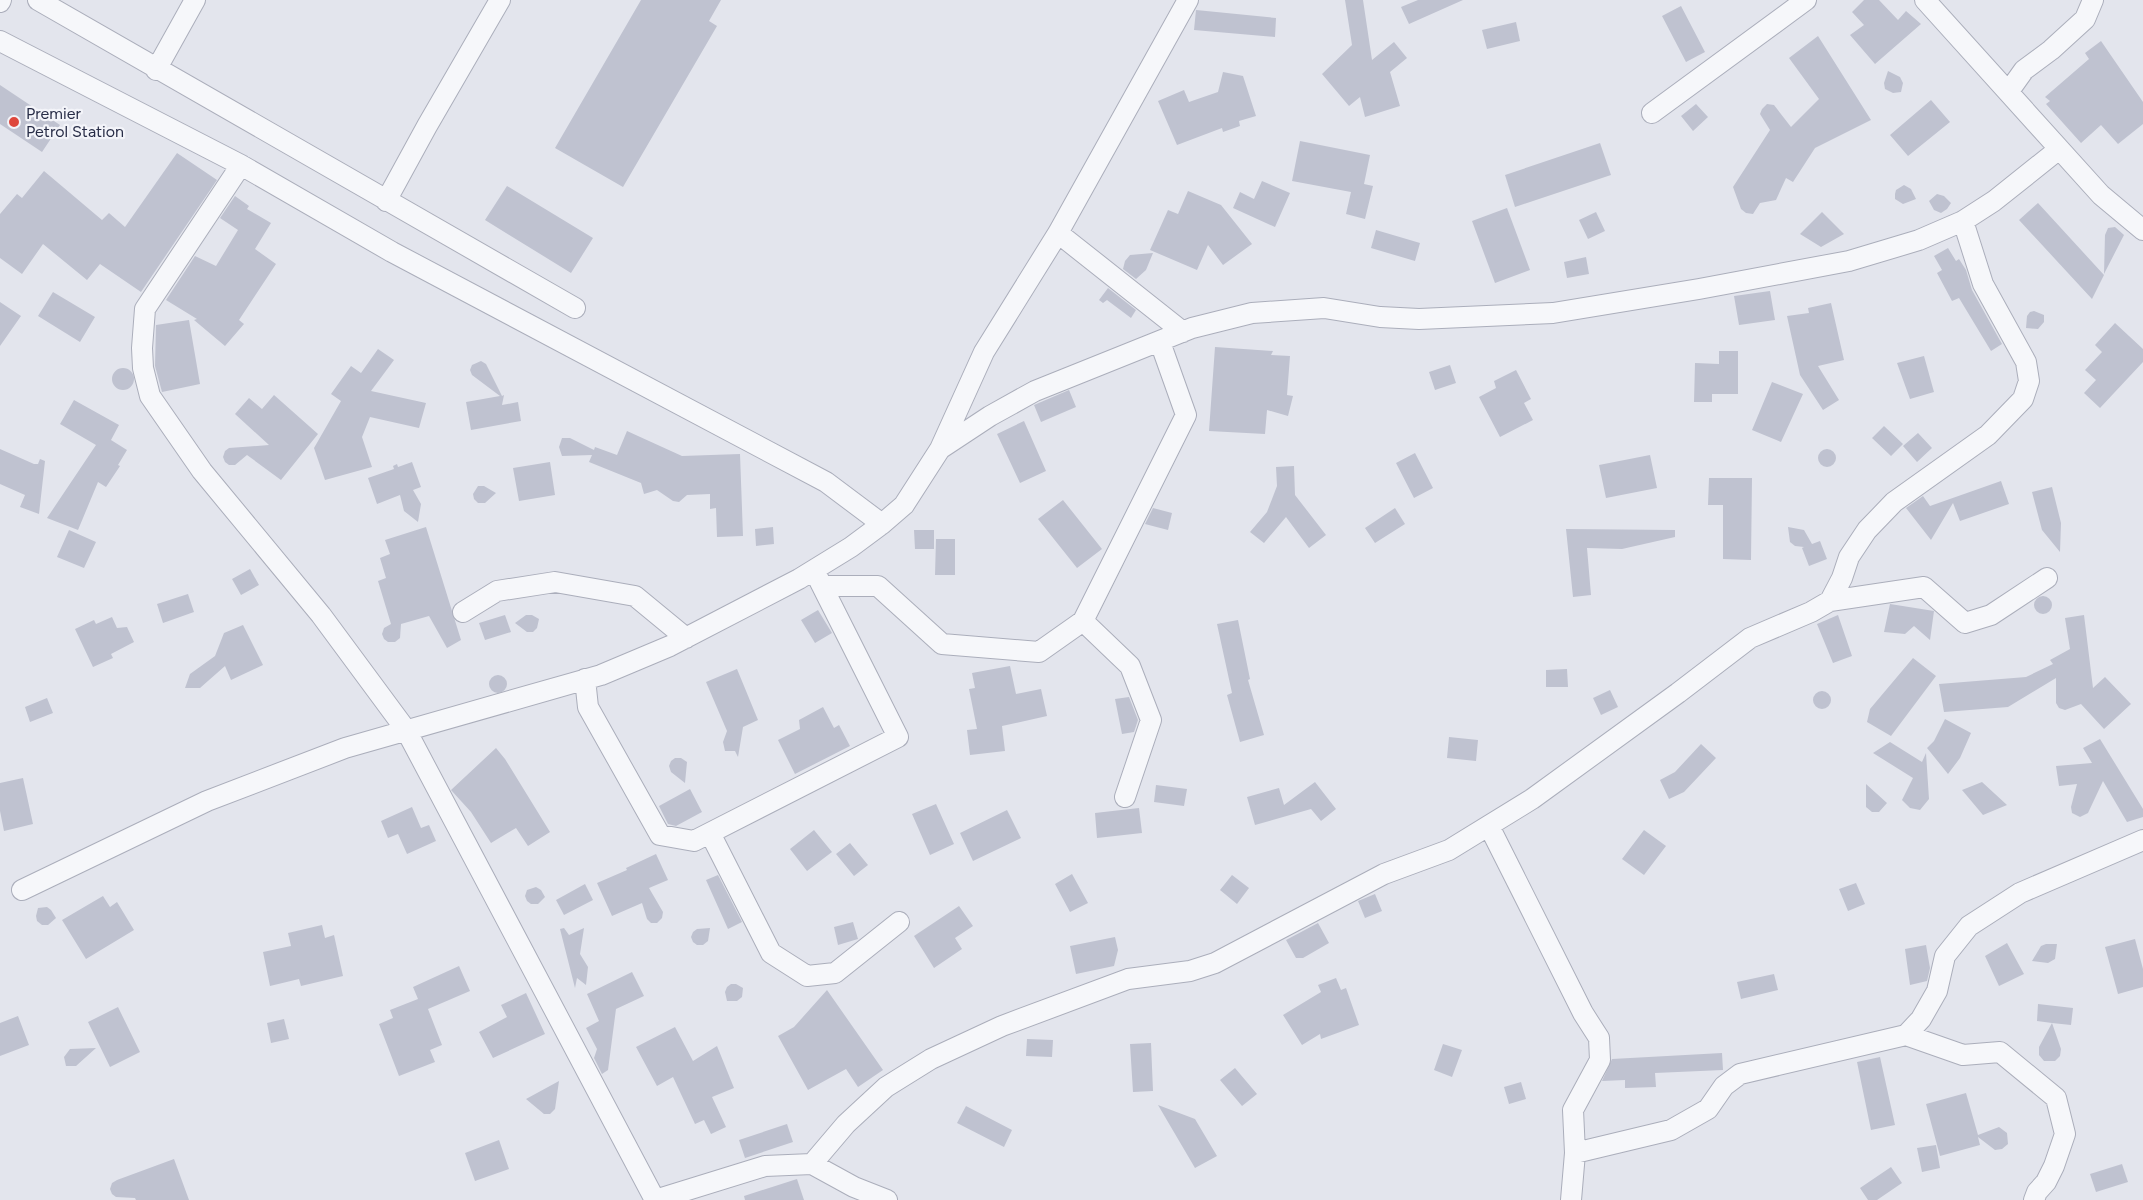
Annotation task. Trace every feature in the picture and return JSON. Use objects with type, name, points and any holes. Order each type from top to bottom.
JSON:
[{"type":"street","points":[[38,0],[156,70],[575,308]]},
{"type":"street","points":[[156,70],[195,0]]},
{"type":"street","points":[[386,201],[500,0]]},
{"type":"street","points":[[22,890],[207,801],[345,748],[601,675],[818,578],[851,547],[904,505],[940,449],[984,352],[1058,233],[1188,0]]},
{"type":"street","points":[[1652,113],[1806,0]]},
{"type":"street","points":[[1925,0],[2058,150],[2101,195],[2143,230]]},
{"type":"street","points":[[2008,91],[2024,70],[2051,50],[2085,19],[2093,0]]},
{"type":"street","points":[[0,41],[241,165],[392,252],[826,482],[882,524]]},
{"type":"street","points":[[940,449],[990,416],[1035,391],[1183,332],[1252,313],[1324,309],[1380,317],[1419,319],[1553,313],[1849,261],[1918,240],[1963,221],[1994,201],[2058,150]]},
{"type":"street","points":[[241,165],[145,309],[143,368],[150,396],[202,471],[321,615],[406,730],[655,1200],[765,1166],[812,1164],[854,1188],[887,1200]]},
{"type":"street","points":[[1830,601],[1842,578],[1849,557],[1867,530],[1894,502],[1988,435],[2023,399],[2030,381],[2026,362],[1983,284],[1963,221]]},
{"type":"street","points":[[1058,233],[1183,332]]},
{"type":"street","points":[[818,578],[878,586],[942,644],[1038,651],[1083,621],[1186,415],[1160,342]]},
{"type":"street","points":[[585,679],[588,707],[660,835],[694,841],[898,737],[818,578]]},
{"type":"street","points":[[812,1164],[846,1124],[886,1087],[932,1059],[1002,1026],[1128,979],[1190,971],[1215,963],[1384,874],[1449,850],[1532,799],[1750,638],[1811,612],[1830,601],[1924,587],[1965,623],[1991,615],[2047,578]]},
{"type":"street","points":[[463,612],[497,591],[555,582],[635,596],[686,638]]},
{"type":"street","points":[[1083,621],[1130,666],[1151,720],[1125,797]]},
{"type":"street","points":[[1489,826],[1578,1003],[1599,1038],[1600,1060],[1573,1110],[1575,1153],[1571,1200]]},
{"type":"street","points":[[710,833],[771,954],[807,975],[835,973],[899,922]]},
{"type":"street","points":[[1906,1035],[1921,1019],[1937,991],[1945,956],[1969,926],[2020,893],[2143,840]]},
{"type":"street","points":[[1575,1153],[1671,1130],[1708,1109],[1724,1086],[1740,1074],[1906,1035],[1963,1055],[2000,1052],[2056,1098],[2065,1134],[2054,1166],[2034,1200]]},
{"type":"building","points":[[641,0],[721,0],[709,21],[717,26],[623,187],[555,148]]},
{"type":"building","points":[[1345,0],[1363,0],[1372,60],[1394,42],[1407,58],[1390,72],[1400,106],[1365,117],[1360,97],[1349,106],[1322,74],[1352,45]]},
{"type":"building","points":[[1418,0],[1463,0],[1409,24],[1401,7]]},
{"type":"building","points":[[1864,0],[1879,0],[1898,20],[1906,11],[1921,24],[1875,64],[1850,35],[1864,25],[1852,12]]},
{"type":"building","points":[[1681,6],[1705,52],[1686,62],[1662,16]]},
{"type":"building","points":[[1196,10],[1276,18],[1275,37],[1194,30]]},
{"type":"building","points":[[1516,22],[1520,41],[1487,49],[1482,30]]},
{"type":"building","points":[[1818,36],[1871,120],[1815,148],[1793,182],[1786,178],[1776,200],[1760,203],[1753,214],[1746,213],[1741,209],[1733,187],[1770,130],[1760,114],[1762,109],[1767,104],[1774,105],[1791,127],[1819,99],[1789,58]]},
{"type":"building","points":[[2101,41],[2143,102],[2143,124],[2118,144],[2101,125],[2081,143],[2046,104],[2050,101],[2045,97],[2089,59],[2085,53]]},
{"type":"building","points":[[1888,71],[1900,77],[1903,83],[1901,92],[1893,93],[1885,89],[1884,83]]},
{"type":"building","points":[[1223,72],[1243,76],[1256,116],[1239,121],[1240,126],[1223,132],[1222,128],[1177,145],[1158,101],[1184,90],[1189,102],[1218,92]]},
{"type":"building","points":[[0,85],[60,125],[42,152],[0,124]]},
{"type":"building","points":[[1931,100],[1950,122],[1908,156],[1890,135]]},
{"type":"building","points":[[1696,104],[1708,117],[1693,131],[1681,116]]},
{"type":"building","points":[[1300,141],[1370,155],[1364,184],[1373,186],[1365,219],[1346,214],[1351,192],[1292,181]]},
{"type":"building","points":[[1600,143],[1611,175],[1515,207],[1505,175]]},
{"type":"building","points":[[177,153],[217,180],[141,292],[100,264],[87,280],[43,244],[22,274],[0,258],[0,214],[17,194],[22,198],[44,171],[102,220],[109,213],[125,227]]},
{"type":"building","points":[[1262,181],[1290,193],[1275,227],[1233,208],[1240,192],[1254,199]]},
{"type":"building","points":[[1904,185],[1911,189],[1916,199],[1903,204],[1895,199],[1895,194],[1896,190]]},
{"type":"building","points":[[507,186],[593,238],[571,273],[485,220]]},
{"type":"building","points":[[1188,191],[1221,205],[1252,244],[1223,265],[1208,245],[1197,270],[1150,250],[1168,210],[1178,214]]},
{"type":"building","points":[[1937,194],[1944,196],[1951,203],[1941,213],[1934,210],[1929,201]]},
{"type":"building","points":[[235,196],[249,206],[247,209],[271,223],[255,249],[276,264],[239,320],[244,324],[225,346],[194,320],[197,319],[166,300],[195,256],[216,266],[238,230],[220,218]]},
{"type":"building","points":[[2038,203],[2104,275],[2092,299],[2019,220]]},
{"type":"building","points":[[1507,208],[1530,270],[1495,283],[1472,221]]},
{"type":"building","points":[[1596,212],[1605,231],[1588,239],[1579,220]]},
{"type":"building","points":[[1822,212],[1844,234],[1821,247],[1800,234]]},
{"type":"building","points":[[2115,227],[2124,235],[2104,274],[2105,235],[2108,228]]},
{"type":"building","points":[[1376,230],[1420,243],[1415,261],[1371,248]]},
{"type":"building","points":[[1948,248],[1956,261],[1959,259],[1966,270],[1972,290],[2002,344],[1991,351],[1959,298],[1952,301],[1937,273],[1942,270],[1934,256]]},
{"type":"building","points":[[1153,253],[1146,270],[1136,279],[1123,269],[1130,255]]},
{"type":"building","points":[[1586,257],[1589,274],[1567,278],[1564,262]]},
{"type":"building","points":[[1108,288],[1136,310],[1131,318],[1107,300],[1103,303],[1099,300]]},
{"type":"building","points":[[1770,291],[1775,320],[1739,325],[1734,296]]},
{"type":"building","points":[[53,292],[95,317],[80,342],[38,316]]},
{"type":"building","points":[[0,302],[21,316],[0,346]]},
{"type":"building","points":[[1831,303],[1844,360],[1818,366],[1839,400],[1823,410],[1800,375],[1787,316],[1809,313],[1808,308]]},
{"type":"building","points":[[2034,311],[2044,315],[2044,322],[2038,329],[2026,328],[2027,316]]},
{"type":"building","points":[[189,320],[200,384],[162,392],[155,366],[156,325]]},
{"type":"building","points":[[2115,323],[2143,349],[2143,362],[2100,408],[2084,393],[2096,380],[2085,370],[2102,352],[2095,345]]},
{"type":"building","points":[[1215,347],[1273,351],[1271,355],[1290,356],[1287,395],[1293,396],[1288,416],[1267,410],[1265,434],[1209,431]]},
{"type":"building","points":[[378,349],[394,360],[371,391],[426,403],[419,428],[370,417],[362,437],[372,467],[325,480],[314,448],[341,401],[331,394],[351,366],[361,373]]},
{"type":"building","points":[[1719,351],[1738,351],[1738,394],[1712,394],[1712,402],[1694,402],[1695,363],[1719,364]]},
{"type":"building","points":[[1924,356],[1934,392],[1910,399],[1897,363]]},
{"type":"building","points":[[481,361],[486,364],[502,396],[504,395],[502,405],[518,402],[521,421],[471,430],[466,402],[500,396],[472,375],[470,370],[472,365]]},
{"type":"building","points":[[1450,365],[1456,383],[1435,390],[1429,372]]},
{"type":"building","points":[[123,368],[133,375],[134,379],[127,389],[123,390],[113,383],[112,379],[119,369]]},
{"type":"building","points":[[1516,370],[1531,399],[1524,403],[1533,420],[1500,437],[1479,397],[1496,388],[1494,381]]},
{"type":"building","points":[[1772,382],[1803,394],[1781,442],[1752,430]]},
{"type":"building","points":[[1069,390],[1076,407],[1041,422],[1034,405]]},
{"type":"building","points":[[274,395],[318,434],[281,480],[247,455],[235,465],[229,465],[223,457],[229,448],[269,445],[235,414],[249,398],[262,409]]},
{"type":"building","points":[[74,400],[119,425],[111,440],[127,450],[118,465],[120,466],[106,487],[98,482],[78,530],[47,518],[96,445],[60,424]]},
{"type":"building","points":[[1024,421],[1046,471],[1020,483],[997,434]]},
{"type":"building","points":[[1884,426],[1903,444],[1891,456],[1872,438]]},
{"type":"building","points":[[627,431],[682,456],[740,454],[743,536],[717,537],[716,508],[710,509],[710,494],[687,495],[679,502],[673,501],[657,490],[644,494],[641,483],[589,462],[592,455],[562,456],[559,447],[562,438],[570,438],[594,450],[595,447],[617,455]]},
{"type":"building","points":[[1918,433],[1932,448],[1917,462],[1903,446]]},
{"type":"building","points":[[0,449],[34,464],[38,464],[40,459],[45,461],[39,514],[20,507],[25,495],[0,484]]},
{"type":"building","points":[[1827,449],[1835,454],[1836,458],[1831,466],[1827,467],[1819,462],[1818,458],[1823,450]]},
{"type":"building","points":[[1415,453],[1433,488],[1414,498],[1396,463]]},
{"type":"building","points":[[1650,455],[1657,488],[1606,498],[1599,465]]},
{"type":"building","points":[[412,462],[421,487],[413,490],[421,504],[418,522],[404,511],[400,495],[377,504],[368,478],[394,469],[393,466],[397,464],[398,467]]},
{"type":"building","points":[[550,462],[555,495],[519,501],[513,468]]},
{"type":"building","points":[[1294,466],[1295,495],[1326,535],[1309,548],[1286,517],[1264,543],[1250,532],[1267,512],[1277,486],[1276,467]]},
{"type":"building","points":[[1709,478],[1752,478],[1751,560],[1723,559],[1723,505],[1708,505]]},
{"type":"building","points":[[2001,481],[2009,504],[1960,521],[1953,503],[1931,540],[1906,508],[1923,496],[1930,506]]},
{"type":"building","points":[[478,486],[484,486],[496,493],[485,503],[478,503],[473,494]]},
{"type":"building","points":[[2052,487],[2061,523],[2060,552],[2042,530],[2032,492]]},
{"type":"building","points":[[1063,500],[1102,549],[1077,568],[1038,519]]},
{"type":"building","points":[[1153,508],[1172,513],[1168,530],[1145,524]]},
{"type":"building","points":[[1395,508],[1405,524],[1375,543],[1365,528]]},
{"type":"building","points":[[426,527],[461,640],[447,648],[429,616],[401,624],[400,638],[395,642],[388,642],[382,634],[384,628],[391,624],[378,581],[386,578],[380,558],[390,554],[385,540]]},
{"type":"building","points":[[773,527],[774,544],[756,546],[755,529]]},
{"type":"building","points":[[1788,527],[1804,530],[1812,544],[1820,541],[1827,559],[1809,566],[1802,548],[1804,547],[1795,546],[1790,542]]},
{"type":"building","points":[[1566,529],[1675,530],[1675,537],[1622,549],[1587,548],[1591,595],[1573,597]]},
{"type":"building","points":[[69,530],[96,542],[84,568],[57,557]]},
{"type":"building","points":[[914,530],[934,530],[934,549],[915,549]]},
{"type":"building","points":[[936,539],[955,539],[955,575],[935,575]]},
{"type":"building","points":[[250,569],[259,585],[241,595],[232,579]]},
{"type":"building","points":[[188,594],[194,612],[163,623],[157,604]]},
{"type":"building","points":[[2039,596],[2047,596],[2052,601],[2050,612],[2039,614],[2034,609],[2034,601]]},
{"type":"building","points":[[1890,604],[1934,611],[1930,640],[1914,626],[1905,634],[1884,632]]},
{"type":"building","points":[[818,610],[832,633],[815,643],[801,620]]},
{"type":"building","points":[[505,615],[511,632],[485,640],[479,623]]},
{"type":"building","points":[[526,615],[539,619],[537,628],[533,632],[527,632],[515,623]]},
{"type":"building","points":[[1838,615],[1852,656],[1833,663],[1817,624]]},
{"type":"building","points":[[2084,615],[2093,688],[2105,677],[2131,704],[2104,729],[2081,704],[2065,710],[2059,708],[2056,703],[2056,678],[2008,707],[1944,712],[1939,684],[2026,677],[2053,664],[2050,660],[2070,649],[2065,618]]},
{"type":"building","points":[[112,617],[117,628],[127,627],[134,642],[111,654],[113,658],[93,667],[75,629],[94,620],[96,624]]},
{"type":"building","points":[[1238,620],[1250,679],[1248,680],[1264,735],[1240,742],[1227,695],[1232,693],[1217,624]]},
{"type":"building","points":[[243,625],[263,665],[231,680],[225,666],[200,688],[185,688],[190,674],[215,656],[224,633]]},
{"type":"building","points":[[1913,658],[1936,676],[1891,736],[1867,722],[1870,709]]},
{"type":"building","points":[[1010,666],[1016,694],[1041,689],[1047,716],[1002,726],[1005,751],[970,755],[967,730],[977,729],[969,689],[975,688],[972,673]]},
{"type":"building","points":[[737,669],[758,720],[743,727],[738,757],[735,751],[725,751],[723,742],[727,731],[706,682]]},
{"type":"building","points":[[1567,669],[1568,687],[1546,687],[1546,670]]},
{"type":"building","points":[[498,675],[504,678],[507,684],[504,690],[498,693],[492,690],[489,684],[492,678]]},
{"type":"building","points":[[1610,690],[1618,707],[1601,715],[1593,698]]},
{"type":"building","points":[[1822,691],[1830,696],[1831,700],[1826,708],[1822,709],[1814,704],[1813,700],[1818,692]]},
{"type":"building","points":[[1129,697],[1138,720],[1134,732],[1122,734],[1115,699]]},
{"type":"building","points":[[47,698],[53,713],[30,722],[25,707]]},
{"type":"building","points":[[823,707],[834,728],[839,725],[850,746],[795,774],[778,740],[800,729],[799,720]]},
{"type":"building","points":[[1945,719],[1971,733],[1960,758],[1948,774],[1927,748],[1934,741]]},
{"type":"building","points":[[1449,737],[1478,740],[1476,761],[1447,758]]},
{"type":"building","points":[[2100,739],[2143,809],[2143,817],[2127,822],[2103,781],[2088,813],[2080,817],[2072,813],[2071,807],[2077,784],[2059,786],[2056,766],[2092,763],[2083,748]]},
{"type":"building","points":[[1890,742],[1922,762],[1926,753],[1929,799],[1920,810],[1910,808],[1902,800],[1913,778],[1873,753]]},
{"type":"building","points":[[1701,744],[1716,758],[1684,792],[1669,799],[1660,780],[1675,772]]},
{"type":"building","points":[[496,748],[550,832],[528,846],[516,828],[491,843],[471,812],[451,790]]},
{"type":"building","points":[[675,758],[681,758],[687,762],[685,783],[671,772],[669,766]]},
{"type":"building","points":[[23,778],[33,824],[4,831],[0,811],[0,783]]},
{"type":"building","points":[[1315,782],[1336,809],[1321,821],[1311,809],[1255,825],[1247,797],[1279,788],[1284,805]]},
{"type":"building","points":[[1982,782],[2007,805],[1983,815],[1962,790]]},
{"type":"building","points":[[1866,784],[1887,803],[1879,812],[1872,812],[1866,807]]},
{"type":"building","points":[[1156,785],[1187,789],[1184,806],[1154,802]]},
{"type":"building","points":[[690,789],[702,812],[676,826],[668,824],[659,806]]},
{"type":"building","points":[[936,804],[954,844],[930,855],[912,814]]},
{"type":"building","points":[[412,807],[421,828],[429,825],[436,841],[407,854],[398,834],[388,838],[381,821]]},
{"type":"building","points":[[1139,808],[1142,833],[1097,838],[1095,813]]},
{"type":"building","points":[[1007,810],[1021,838],[973,861],[960,833]]},
{"type":"building","points":[[814,830],[832,852],[807,871],[790,849]]},
{"type":"building","points":[[1644,830],[1666,846],[1644,875],[1622,859]]},
{"type":"building","points":[[850,843],[868,865],[854,876],[836,854]]},
{"type":"building","points":[[656,854],[668,880],[649,888],[663,912],[662,918],[657,923],[651,923],[647,919],[642,903],[612,916],[597,883]]},
{"type":"building","points":[[1072,874],[1088,903],[1070,912],[1055,884]]},
{"type":"building","points":[[718,875],[742,922],[728,929],[706,880]]},
{"type":"building","points":[[1232,875],[1249,888],[1237,904],[1220,890]]},
{"type":"building","points":[[1856,883],[1865,904],[1848,911],[1839,889]]},
{"type":"building","points":[[585,884],[593,900],[564,915],[556,900]]},
{"type":"building","points":[[536,887],[545,897],[538,904],[531,904],[525,896],[527,890]]},
{"type":"building","points":[[1375,894],[1382,911],[1365,918],[1358,901]]},
{"type":"building","points":[[103,896],[110,907],[117,902],[134,930],[86,959],[62,920]]},
{"type":"building","points":[[959,906],[973,926],[955,938],[962,949],[934,968],[914,936]]},
{"type":"building","points":[[47,907],[56,918],[48,925],[42,925],[37,921],[38,908]]},
{"type":"building","points":[[853,922],[858,939],[838,945],[834,927]]},
{"type":"building","points":[[1318,923],[1329,943],[1303,958],[1296,958],[1286,940]]},
{"type":"building","points":[[322,925],[325,938],[334,935],[343,976],[301,986],[299,979],[270,986],[263,952],[291,946],[288,933]]},
{"type":"building","points":[[564,928],[569,935],[584,928],[580,954],[588,967],[586,985],[577,978],[575,988],[560,929]]},
{"type":"building","points":[[710,928],[708,941],[703,945],[693,942],[691,937],[693,932],[697,929]]},
{"type":"building","points":[[1115,937],[1118,950],[1114,966],[1076,974],[1070,946]]},
{"type":"building","points":[[2135,939],[2143,969],[2143,987],[2118,994],[2105,947]]},
{"type":"building","points":[[2007,943],[2024,974],[1999,986],[1985,956]]},
{"type":"building","points":[[2057,944],[2055,959],[2048,963],[2032,961],[2041,946]]},
{"type":"building","points":[[1926,945],[1930,968],[1927,981],[1910,985],[1905,949]]},
{"type":"building","points":[[459,966],[470,991],[428,1009],[442,1045],[430,1050],[435,1062],[399,1076],[379,1024],[393,1018],[390,1010],[418,999],[413,987]]},
{"type":"building","points":[[632,972],[644,996],[616,1009],[608,1070],[602,1074],[594,1058],[597,1049],[586,1028],[599,1021],[587,994]]},
{"type":"building","points":[[1774,974],[1778,990],[1741,999],[1737,982]]},
{"type":"building","points":[[1336,978],[1341,990],[1346,988],[1359,1025],[1321,1039],[1320,1034],[1302,1045],[1283,1015],[1321,992],[1318,985]]},
{"type":"building","points":[[731,984],[743,988],[742,997],[737,1001],[727,1001],[725,992]]},
{"type":"building","points":[[827,990],[883,1070],[858,1087],[846,1069],[808,1090],[778,1036],[794,1027]]},
{"type":"building","points":[[526,993],[545,1034],[493,1058],[479,1032],[507,1017],[501,1005]]},
{"type":"building","points":[[2038,1004],[2073,1008],[2071,1025],[2037,1021]]},
{"type":"building","points":[[118,1007],[140,1052],[110,1067],[88,1022]]},
{"type":"building","points":[[18,1016],[29,1045],[0,1056],[0,1023]]},
{"type":"building","points":[[284,1019],[289,1039],[271,1043],[267,1023]]},
{"type":"building","points":[[2052,1023],[2061,1049],[2060,1056],[2055,1061],[2044,1061],[2039,1055],[2039,1047]]},
{"type":"building","points":[[675,1027],[693,1061],[717,1046],[734,1088],[712,1097],[726,1127],[711,1134],[704,1120],[695,1124],[673,1077],[657,1086],[636,1047]]},
{"type":"building","points":[[1027,1039],[1053,1040],[1052,1057],[1026,1056]]},
{"type":"building","points":[[1151,1043],[1153,1091],[1133,1092],[1130,1044]]},
{"type":"building","points":[[1443,1044],[1462,1050],[1452,1077],[1434,1070]]},
{"type":"building","points":[[96,1048],[76,1066],[66,1066],[64,1057],[70,1049]]},
{"type":"building","points":[[1722,1053],[1723,1070],[1655,1073],[1656,1087],[1625,1088],[1625,1080],[1602,1081],[1612,1059]]},
{"type":"building","points":[[1880,1057],[1895,1125],[1871,1130],[1857,1062]]},
{"type":"building","points":[[1235,1068],[1257,1094],[1242,1106],[1220,1080]]},
{"type":"building","points":[[559,1081],[555,1109],[550,1114],[544,1114],[526,1099]]},
{"type":"building","points":[[1521,1082],[1526,1099],[1509,1104],[1504,1087]]},
{"type":"building","points":[[1966,1093],[1978,1135],[1999,1127],[2007,1133],[2008,1144],[2002,1149],[1995,1150],[1978,1137],[1980,1145],[1940,1156],[1926,1104]]},
{"type":"building","points":[[1158,1105],[1195,1119],[1217,1156],[1195,1168]]},
{"type":"building","points":[[966,1106],[1012,1130],[1004,1147],[957,1123]]},
{"type":"building","points":[[787,1124],[793,1142],[745,1158],[739,1140]]},
{"type":"building","points":[[499,1140],[509,1169],[475,1181],[465,1153]]},
{"type":"building","points":[[1936,1145],[1940,1168],[1922,1172],[1917,1148]]},
{"type":"building","points":[[174,1159],[189,1200],[136,1200],[135,1198],[116,1197],[112,1194],[110,1189],[112,1183],[117,1180]]},
{"type":"building","points":[[2122,1164],[2128,1182],[2096,1192],[2090,1174]]},
{"type":"building","points":[[1891,1167],[1902,1183],[1877,1200],[1868,1200],[1860,1188]]},
{"type":"building","points":[[797,1179],[804,1200],[745,1200],[744,1196]]},
{"type":"place","name":"Premier Petrol Station","points":[[14,122]]}]
